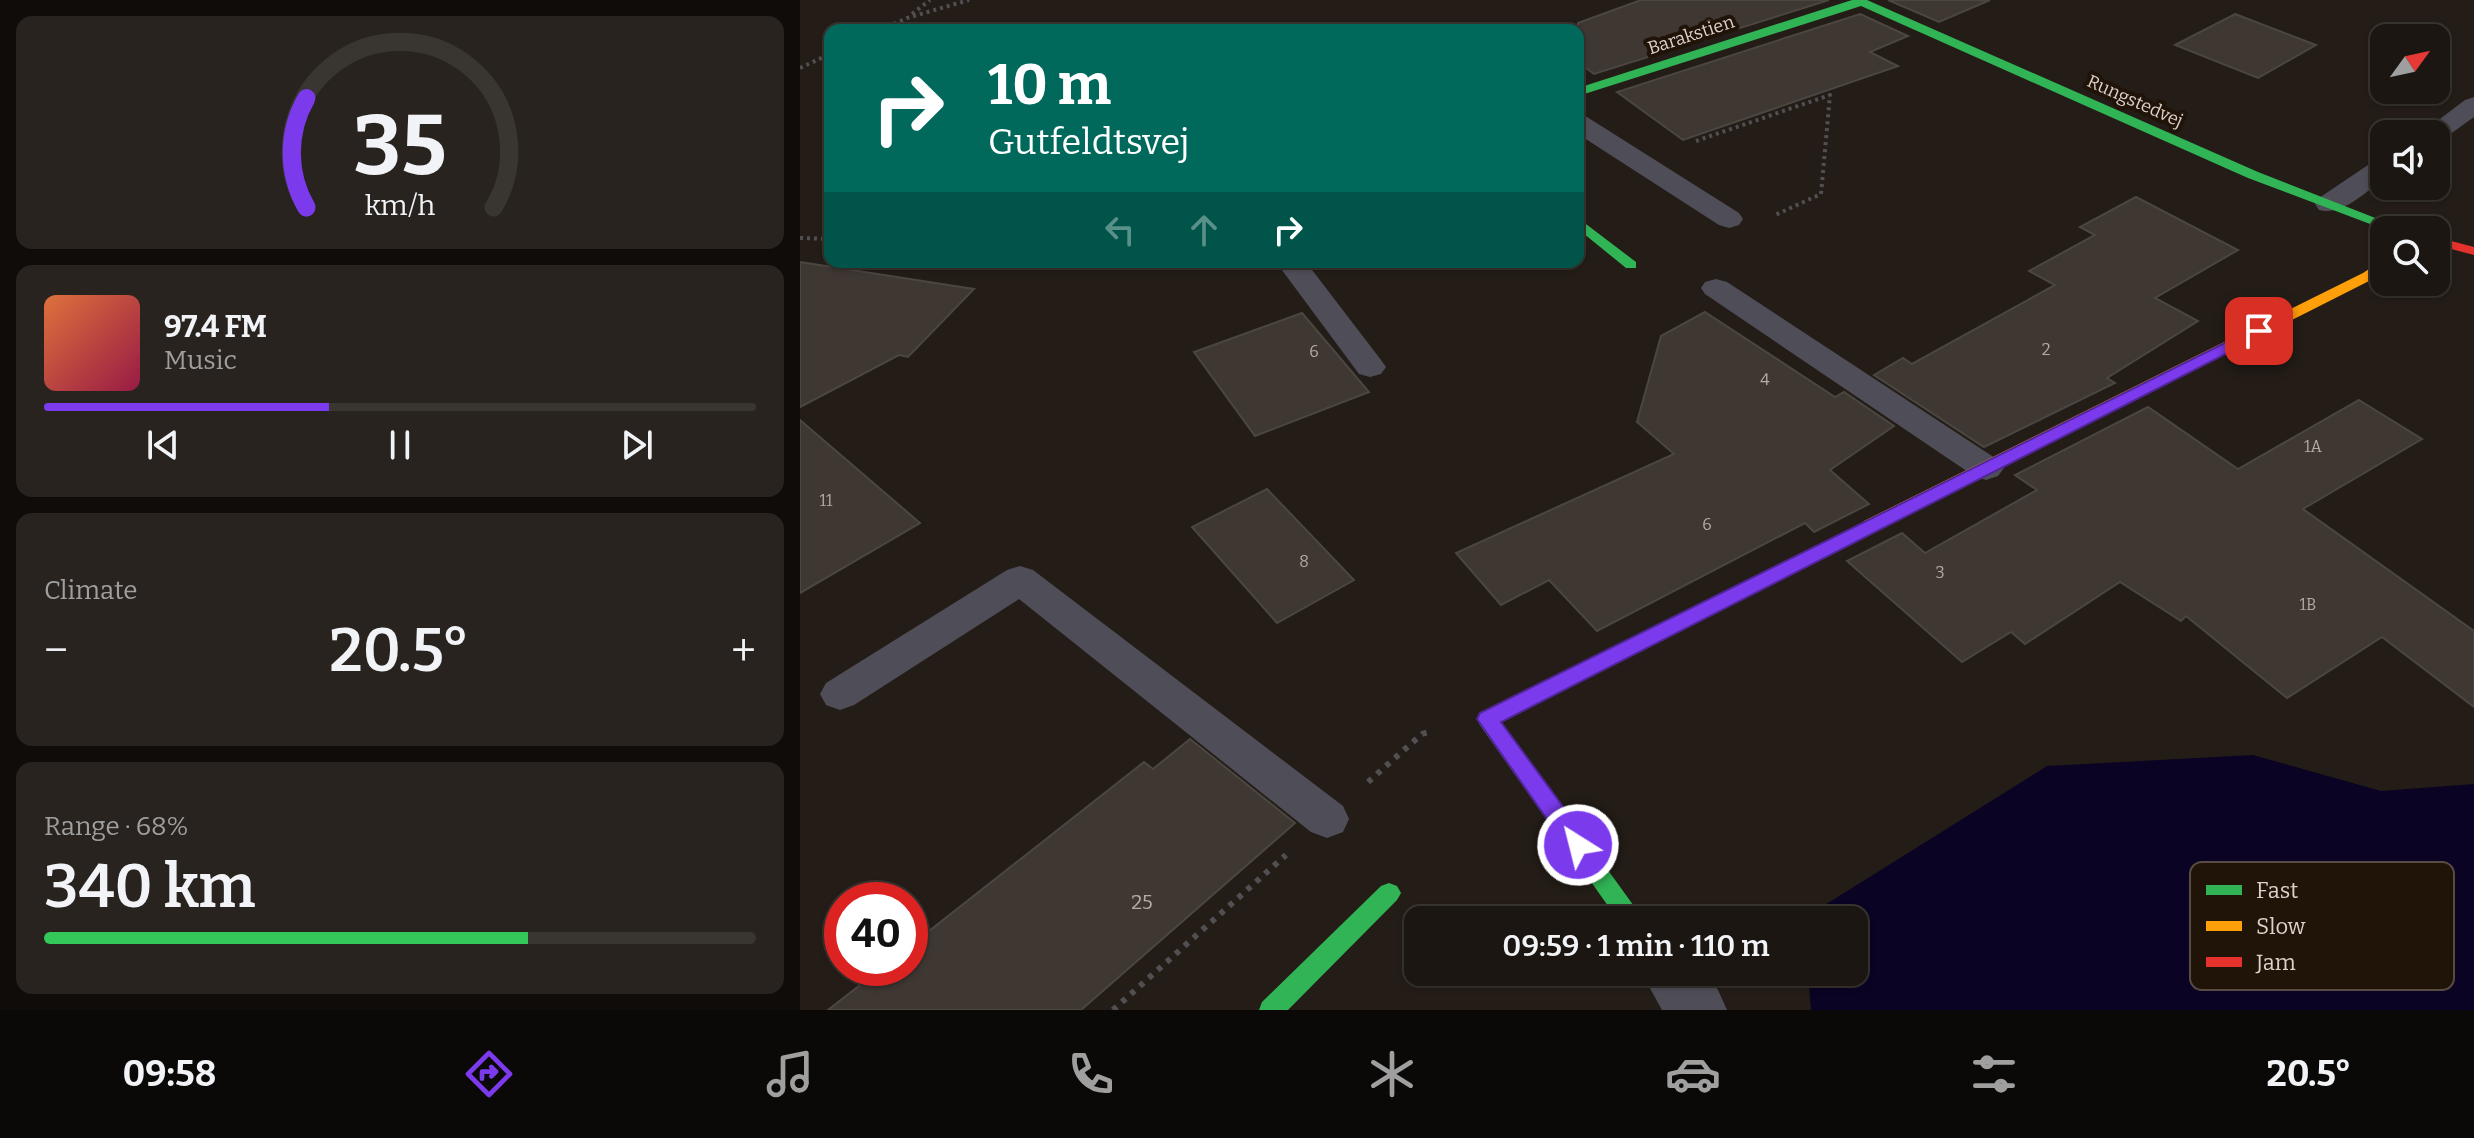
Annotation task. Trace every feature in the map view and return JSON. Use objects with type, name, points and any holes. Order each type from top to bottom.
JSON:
[{"type":"street","name":"Barakstien","points":[[1584,90],[1860,1]]},
{"type":"street","name":"Rungstedvej","points":[[1860,1],[2253,175],[2370,219]]},
{"type":"street","points":[[1584,227],[1631,265]]},
{"type":"street","points":[[2450,245],[2474,251]]},
{"type":"street","points":[[1622,906],[1487,719],[2370,274]]},
{"type":"street","points":[[1271,1010],[1389,893]]},
{"type":"street","points":[[1680,986],[1697,1010]]},
{"type":"lane","points":[[2450,122],[2474,105]]},
{"type":"lane","points":[[1584,127],[1729,219]]},
{"type":"lane","points":[[2329,204],[2370,176]]},
{"type":"lane","points":[[1296,268],[1370,367]]},
{"type":"lane","points":[[1716,288],[1986,468]]},
{"type":"lane","points":[[840,694],[1020,580],[1327,819]]},
{"type":"path","points":[[907,18],[930,0]]},
{"type":"path","points":[[894,24],[969,0]]},
{"type":"path","points":[[800,68],[824,57]]},
{"type":"path","points":[[1638,161],[1830,95],[1821,194],[1754,225],[1729,219]]},
{"type":"path","points":[[800,238],[824,239]]},
{"type":"shaded area","points":[[2253,755],[2381,791],[2474,784],[2474,1010],[1811,1010],[1809,986],[1868,986],[1868,906],[1823,906],[2047,766]]},
{"type":"building","points":[[1641,0],[1829,0],[1594,74],[1584,66],[1584,24],[1578,23]]},
{"type":"building","points":[[1888,0],[1990,0],[1939,22]]},
{"type":"building","points":[[1860,14],[1908,36],[1870,52],[1898,66],[1683,140],[1617,92]]},
{"type":"building","points":[[2235,14],[2316,45],[2258,78],[2175,45]]},
{"type":"building","points":[[2136,197],[2238,250],[2155,298],[2198,321],[2107,378],[2115,383],[1984,447],[1874,375],[1903,358],[1912,364],[2055,285],[2029,271],[2095,235],[2080,227]]},
{"type":"building","points":[[800,262],[974,289],[908,357],[899,355],[800,407]]},
{"type":"building","points":[[1705,312],[1835,397],[1844,392],[1894,426],[1830,470],[1869,504],[1814,532],[1805,523],[1597,631],[1549,580],[1501,605],[1456,553],[1674,454],[1637,422],[1661,336]]},
{"type":"building","points":[[1302,313],[1369,392],[1255,436],[1194,352]]},
{"type":"building","points":[[2359,400],[2422,439],[2303,509],[2474,631],[2474,707],[2382,637],[2287,698],[2186,616],[2181,621],[2120,582],[2025,644],[2011,632],[1962,662],[1847,561],[1902,533],[1925,553],[2037,490],[2015,475],[2148,407],[2238,469]]},
{"type":"building","points":[[800,420],[920,523],[800,593]]},
{"type":"building","points":[[1267,489],[1354,580],[1277,623],[1192,527]]},
{"type":"building","points":[[1190,739],[1295,823],[1081,1010],[828,1010],[859,986],[928,986],[928,932],[1144,762],[1153,769]]},
{"type":"traffic: fast","points":[[1858,0],[2253,175],[2370,219]]},
{"type":"traffic: fast","points":[[1584,90],[1861,2]]},
{"type":"traffic: fast","points":[[1584,227],[1631,265]]},
{"type":"traffic: fast","points":[[1622,906],[1487,719],[1870,526]]},
{"type":"traffic: fast","points":[[1271,1010],[1389,893]]},
{"type":"traffic: slow","points":[[1870,526],[2370,274]]},
{"type":"traffic: jam","points":[[2450,245],[2474,251]]},
{"type":"route","points":[[1578,845],[1487,719],[2259,331]]}]
